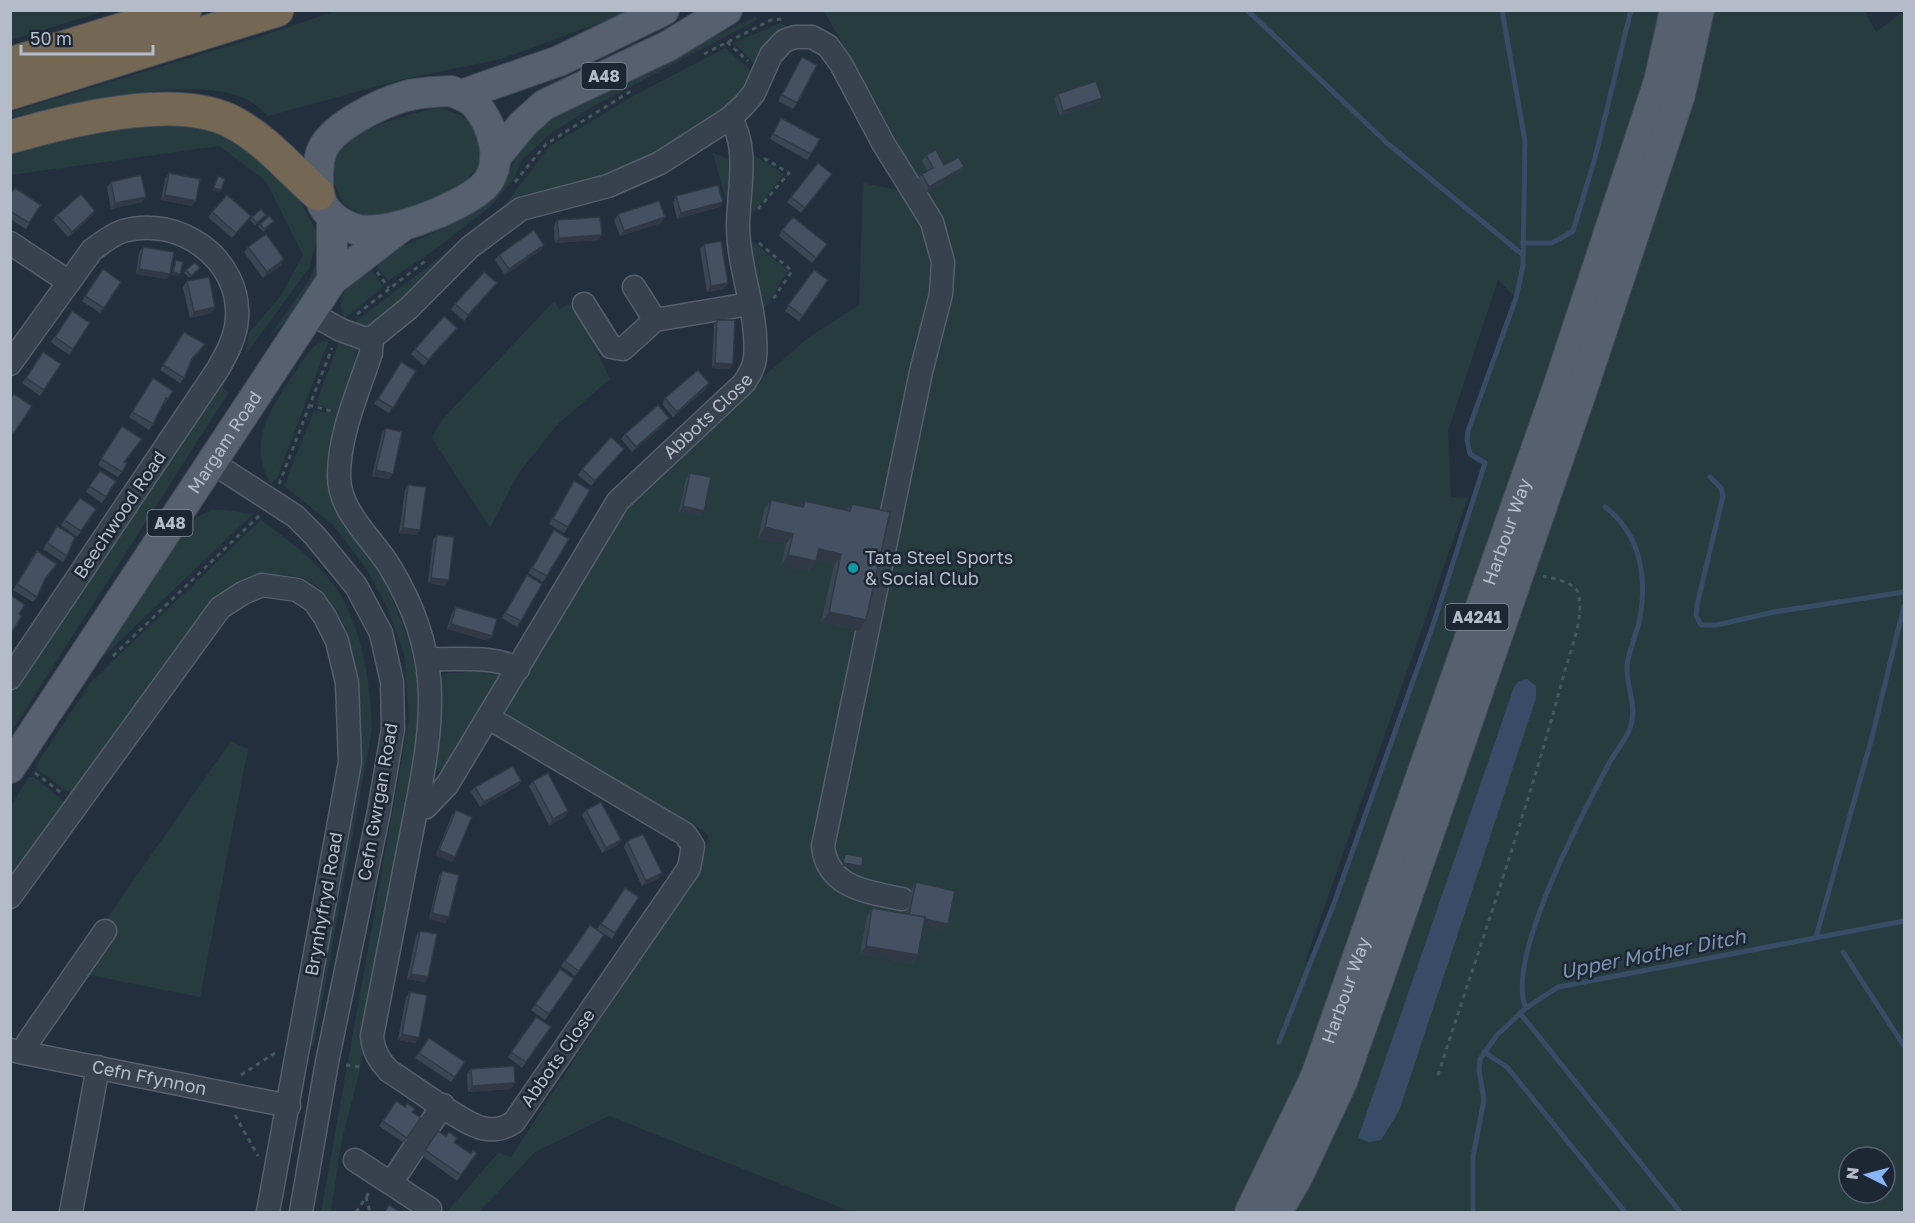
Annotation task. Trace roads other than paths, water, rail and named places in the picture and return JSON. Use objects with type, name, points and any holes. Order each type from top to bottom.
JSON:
[{"type":"highway","points":[[10,64],[185,10]]},
{"type":"highway","points":[[10,93],[277,10]]},
{"type":"highway","points":[[10,137],[121,113],[161,109],[192,111],[232,121],[249,132],[325,206]]},
{"type":"main road","name":"A48","points":[[461,95],[559,61],[664,10]]},
{"type":"main road","name":"A48","points":[[495,158],[523,124],[544,105],[668,46],[727,10]]},
{"type":"main road","name":"Harbour Way","points":[[1250,1212],[1275,1166],[1324,1054],[1559,384],[1659,81],[1675,10]]},
{"type":"main road","name":"Harbour Way","points":[[1277,1212],[1297,1178],[1342,1082],[1521,569],[1680,95],[1699,10]]},
{"type":"main road","points":[[325,206],[354,229],[369,231],[401,227],[467,198],[483,186],[492,174],[495,158],[493,133],[474,103],[451,91],[407,96],[351,120],[326,142],[321,153],[325,206],[332,280]]},
{"type":"main road","name":"Margam Road","points":[[13,763],[210,461],[312,314],[332,280],[401,227]]},
{"type":"street","points":[[312,314],[340,330],[363,338],[372,338],[409,308],[470,247],[520,209],[618,182],[660,163],[730,118],[754,93],[771,55],[784,41],[795,37],[812,37],[828,46],[841,64],[883,143],[932,222],[943,262],[941,294],[921,372],[823,846],[829,867],[841,881],[870,893],[902,899]]},
{"type":"street","name":"Abbots Close","points":[[417,805],[426,807],[447,785],[618,501],[744,383],[755,360],[738,229],[741,150],[737,127],[730,118]]},
{"type":"street","name":"Beechwood Road","points":[[10,364],[92,250],[108,238],[124,231],[145,228],[182,233],[216,257],[234,287],[236,333],[218,369],[10,678]]},
{"type":"street","points":[[10,243],[69,282]]},
{"type":"street","points":[[634,287],[655,321]]},
{"type":"street","points":[[584,304],[611,347],[623,349],[655,321],[750,310]]},
{"type":"street","name":"Abbots Close","points":[[372,338],[371,353],[344,440],[339,478],[343,495],[356,520],[390,566],[420,630],[429,662],[431,730],[372,1036],[379,1060],[389,1071],[480,1128],[500,1129],[514,1122],[689,868],[693,855],[692,840],[685,834],[489,718]]},
{"type":"street","name":"Cefn Gwrgan Road","points":[[210,461],[294,516],[315,536],[356,586],[381,633],[392,682],[393,729],[381,799],[327,1062],[301,1212]]},
{"type":"street","name":"Brynhyfryd Road","points":[[10,897],[220,608],[243,593],[262,585],[297,590],[314,601],[326,616],[337,641],[347,683],[350,762],[268,1212]]},
{"type":"street","points":[[429,662],[434,659],[476,660],[499,663],[518,669]]},
{"type":"street","points":[[17,1051],[28,1041],[105,931]]},
{"type":"street","name":"Cefn Ffynnon","points":[[17,1051],[289,1106]]},
{"type":"street","points":[[71,1212],[98,1067]]},
{"type":"street","points":[[391,1183],[443,1105]]},
{"type":"street","points":[[355,1160],[430,1209]]},
{"type":"water","points":[[1527,679],[1536,686],[1536,698],[1399,1111],[1381,1140],[1369,1142],[1358,1138],[1514,687],[1519,681]]},
{"type":"waterway","points":[[1247,10],[1387,143],[1523,255]]},
{"type":"waterway","points":[[1279,1042],[1333,906],[1434,622],[1485,463],[1470,454],[1468,431],[1516,298],[1523,266],[1525,141],[1502,10]]},
{"type":"waterway","points":[[1522,243],[1552,243],[1573,231],[1595,158],[1631,10]]},
{"type":"waterway","points":[[1710,477],[1721,488],[1723,496],[1697,605],[1696,615],[1701,625],[1717,625],[1774,612],[1904,592]]},
{"type":"waterway","points":[[1526,1008],[1522,986],[1526,957],[1549,887],[1581,817],[1628,733],[1632,720],[1627,665],[1642,606],[1642,574],[1639,558],[1627,530],[1605,507]]},
{"type":"waterway","points":[[1816,937],[1872,737],[1904,606]]},
{"type":"waterway","name":"Upper Mother Ditch","points":[[1473,1212],[1473,1157],[1484,1100],[1479,1070],[1480,1059],[1497,1035],[1526,1008],[1558,987],[1904,921]]},
{"type":"waterway","points":[[1843,952],[1904,1046]]},
{"type":"waterway","points":[[1520,1013],[1680,1212]]},
{"type":"waterway","points":[[1484,1052],[1507,1067],[1625,1212]]},
{"type":"place","name":"Tata Steel Sports & Social Club","points":[[853,568]]}]
